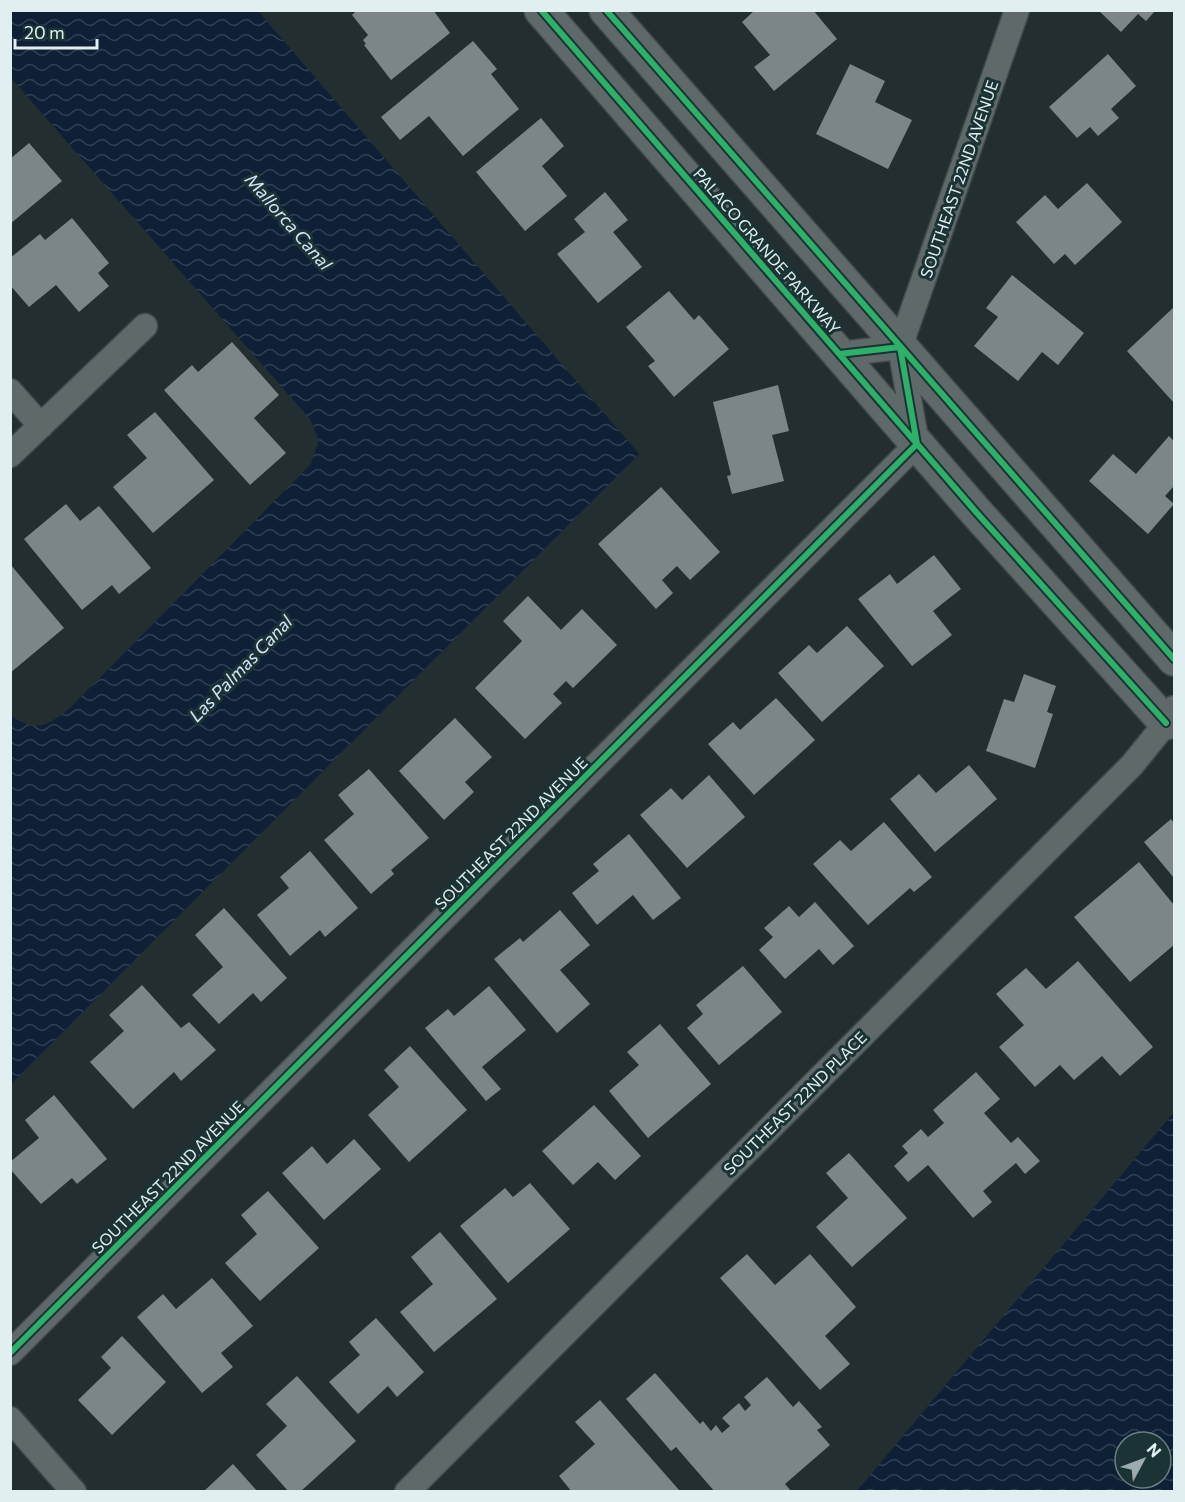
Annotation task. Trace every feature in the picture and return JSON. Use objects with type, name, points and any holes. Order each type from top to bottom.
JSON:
[{"type":"street","name":"PALACO GRANDE PARKWAY","points":[[541,10],[917,444],[1170,716]]},
{"type":"street","points":[[606,10],[1174,659]]},
{"type":"street","name":"SOUTHEAST 22ND AVENUE","points":[[10,1353],[917,444],[900,347],[1017,10]]},
{"type":"street","points":[[10,455],[146,326]]},
{"type":"street","points":[[839,354],[900,347]]},
{"type":"street","points":[[10,392],[40,426]]},
{"type":"street","name":"SOUTHEAST 22ND PLACE","points":[[407,1491],[1124,773],[1170,716]]},
{"type":"street","points":[[10,1419],[74,1491]]},
{"type":"water","points":[[11,10],[258,11],[639,454],[11,1084],[11,716],[28,724],[42,725],[56,719],[71,707],[311,464],[319,440],[310,419],[11,78]]},
{"type":"water","points":[[1174,1112],[1174,1491],[857,1491]]},
{"type":"building","points":[[357,10],[433,10],[450,33],[391,80],[364,45],[366,44],[363,40],[368,35],[352,15]]},
{"type":"building","points":[[755,10],[813,10],[837,39],[774,91],[754,67],[770,55],[742,22]]},
{"type":"building","points":[[1098,10],[1156,10],[1146,21],[1138,14],[1121,32]]},
{"type":"building","points":[[473,41],[497,69],[491,74],[519,109],[463,156],[429,116],[400,140],[381,117]]},
{"type":"building","points":[[1108,54],[1136,86],[1111,109],[1119,118],[1098,136],[1090,127],[1077,138],[1049,107]]},
{"type":"building","points":[[850,64],[885,81],[875,102],[912,120],[888,169],[816,134]]},
{"type":"building","points":[[541,118],[564,146],[542,166],[567,196],[525,231],[476,172]]},
{"type":"building","points":[[29,143],[62,181],[10,224],[10,159]]},
{"type":"building","points":[[1087,183],[1122,222],[1075,265],[1065,254],[1054,264],[1016,222],[1045,195],[1058,209]]},
{"type":"building","points":[[605,192],[628,220],[613,232],[642,267],[598,303],[557,254],[585,232],[574,219]]},
{"type":"building","points":[[72,218],[109,263],[98,273],[109,286],[79,312],[56,285],[29,307],[10,285],[10,258],[40,234],[45,240]]},
{"type":"building","points":[[1012,275],[1084,333],[1058,365],[1042,352],[1018,381],[974,346],[998,317],[986,308]]},
{"type":"building","points":[[669,291],[694,320],[699,315],[729,349],[674,397],[648,366],[655,361],[626,327]]},
{"type":"building","points":[[1174,307],[1174,403],[1127,351]]},
{"type":"building","points":[[232,342],[279,395],[254,418],[286,453],[250,485],[164,390],[192,365],[198,372]]},
{"type":"building","points":[[778,385],[789,431],[772,435],[784,481],[732,494],[727,476],[731,475],[713,402]]},
{"type":"building","points":[[155,412],[214,480],[153,533],[113,487],[147,458],[127,435]]},
{"type":"building","points":[[1169,436],[1174,441],[1174,486],[1165,496],[1174,504],[1148,534],[1089,481],[1113,454],[1136,474]]},
{"type":"building","points":[[661,487],[720,552],[690,580],[677,566],[662,580],[673,593],[656,609],[598,544]]},
{"type":"building","points":[[66,504],[80,521],[99,506],[151,568],[119,594],[112,585],[82,610],[24,539]]},
{"type":"building","points":[[934,555],[961,589],[933,611],[952,635],[912,666],[858,599],[890,574],[897,584]]},
{"type":"building","points":[[10,564],[64,628],[10,673]]},
{"type":"building","points":[[528,596],[561,630],[582,609],[617,645],[573,688],[566,681],[553,694],[562,703],[525,739],[475,688],[522,641],[503,621]]},
{"type":"building","points":[[847,626],[884,666],[822,722],[778,673],[809,645],[817,653]]},
{"type":"building","points":[[1024,674],[1056,686],[1047,712],[1053,714],[1035,768],[986,751],[1004,699],[1014,702]]},
{"type":"building","points":[[776,698],[815,740],[754,795],[708,744],[733,722],[740,730]]},
{"type":"building","points":[[455,718],[492,757],[465,782],[474,792],[444,820],[399,771]]},
{"type":"building","points":[[969,765],[997,799],[935,852],[890,799],[919,774],[936,793]]},
{"type":"building","points":[[369,769],[429,838],[391,870],[394,874],[371,894],[324,840],[354,814],[338,795]]},
{"type":"building","points":[[709,775],[745,817],[687,868],[640,815],[671,788],[682,800]]},
{"type":"building","points":[[1171,819],[1174,823],[1174,878],[1144,842]]},
{"type":"building","points":[[884,822],[932,877],[914,892],[910,888],[868,925],[813,864],[840,840],[851,851]]},
{"type":"building","points":[[629,834],[681,898],[653,920],[633,895],[597,925],[572,893],[599,871],[593,864]]},
{"type":"building","points":[[310,851],[358,908],[325,937],[320,930],[290,956],[257,915],[289,888],[280,877]]},
{"type":"building","points":[[1139,862],[1174,905],[1174,945],[1130,982],[1074,917]]},
{"type":"building","points":[[815,902],[854,946],[833,965],[819,949],[785,979],[759,950],[773,937],[764,928],[789,906],[799,917]]},
{"type":"building","points":[[224,908],[287,978],[261,1002],[253,993],[219,1024],[192,995],[223,967],[195,935]]},
{"type":"building","points":[[560,910],[590,945],[560,970],[590,1004],[557,1033],[494,959],[520,938],[523,942]]},
{"type":"building","points":[[1078,961],[1153,1047],[1120,1076],[1102,1056],[1074,1080],[1060,1065],[1035,1087],[999,1047],[1024,1025],[996,994],[1026,968],[1046,989]]},
{"type":"building","points":[[743,966],[782,1012],[719,1065],[687,1028],[703,1014],[696,1005]]},
{"type":"building","points":[[142,985],[181,1028],[189,1022],[216,1050],[181,1081],[174,1072],[133,1109],[90,1062],[124,1031],[109,1015]]},
{"type":"building","points":[[489,986],[526,1030],[482,1067],[501,1089],[486,1101],[425,1028],[448,1009],[454,1016]]},
{"type":"building","points":[[660,1024],[711,1084],[648,1138],[609,1091],[639,1065],[627,1052]]},
{"type":"building","points":[[410,1046],[467,1110],[409,1162],[368,1115],[399,1087],[384,1070]]},
{"type":"building","points":[[976,1072],[1000,1099],[984,1113],[1011,1143],[1018,1137],[1040,1161],[1025,1174],[1016,1163],[983,1191],[992,1202],[973,1218],[928,1165],[908,1182],[894,1166],[908,1153],[902,1146],[921,1129],[928,1137],[944,1123],[933,1110]]},
{"type":"building","points":[[54,1095],[107,1159],[77,1184],[72,1178],[41,1204],[10,1169],[10,1162],[39,1138],[25,1120]]},
{"type":"building","points":[[594,1105],[641,1156],[615,1180],[598,1162],[573,1185],[542,1151]]},
{"type":"building","points":[[354,1139],[381,1169],[324,1220],[282,1173],[312,1146],[327,1164]]},
{"type":"building","points":[[849,1153],[907,1218],[852,1267],[816,1227],[848,1198],[826,1173]]},
{"type":"building","points":[[530,1183],[570,1229],[508,1283],[460,1226],[505,1188],[513,1197]]},
{"type":"building","points":[[268,1191],[319,1248],[260,1301],[225,1263],[257,1234],[241,1215]]},
{"type":"building","points":[[440,1232],[497,1299],[434,1352],[400,1312],[433,1284],[411,1257]]},
{"type":"building","points":[[747,1254],[775,1285],[810,1254],[856,1307],[825,1336],[850,1364],[820,1390],[720,1278]]},
{"type":"building","points":[[212,1278],[253,1326],[221,1353],[233,1367],[202,1393],[137,1317],[163,1294],[176,1309]]},
{"type":"building","points":[[376,1318],[424,1372],[397,1397],[388,1386],[358,1414],[329,1382],[360,1355],[349,1342]]},
{"type":"building","points":[[122,1336],[166,1382],[112,1435],[78,1400],[111,1368],[101,1357]]},
{"type":"building","points":[[655,1373],[700,1424],[703,1421],[711,1431],[716,1425],[722,1433],[730,1426],[722,1418],[739,1403],[745,1411],[751,1405],[744,1397],[767,1377],[793,1407],[799,1401],[822,1427],[817,1430],[830,1445],[785,1484],[792,1492],[715,1492],[676,1447],[671,1451],[626,1399]]},
{"type":"building","points":[[297,1376],[356,1441],[300,1492],[289,1492],[256,1455],[287,1426],[266,1404]]},
{"type":"building","points":[[600,1400],[679,1490],[677,1492],[572,1492],[559,1476],[595,1444],[575,1422]]},
{"type":"building","points":[[233,1464],[258,1492],[203,1492]]},
{"type":"cycle path","points":[[541,10],[976,512],[1166,723]]},
{"type":"cycle path","points":[[606,10],[1174,659]]},
{"type":"cycle path","points":[[10,1353],[917,444],[900,347],[839,354]]},
{"type":"water label","name":"Mallorca Canal","points":[[288,222]]},
{"type":"water label","name":"Las Palmas Canal","points":[[241,669]]}]
